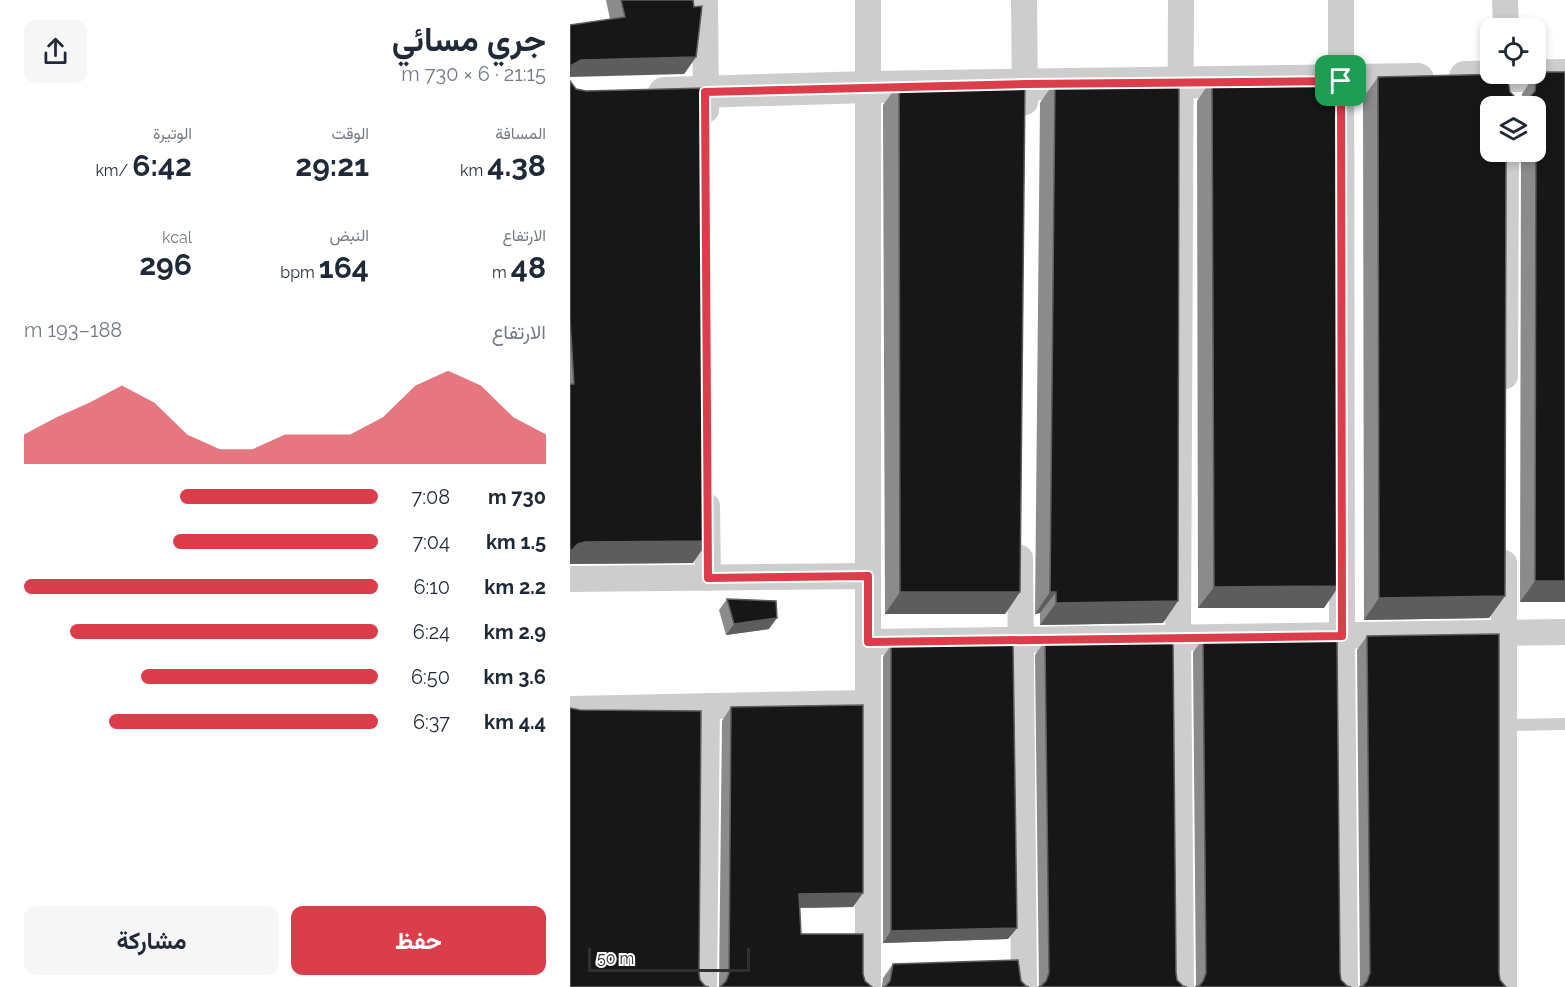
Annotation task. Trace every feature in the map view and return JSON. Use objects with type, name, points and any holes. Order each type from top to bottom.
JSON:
[{"type":"street","points":[[705,0],[706,139]]},
{"type":"street","points":[[868,0],[868,987]]},
{"type":"street","points":[[1024,0],[1024,120]]},
{"type":"street","points":[[1181,0],[1178,638],[1181,987]]},
{"type":"street","points":[[1341,0],[1345,987]]},
{"type":"street","points":[[1505,0],[1506,18]]},
{"type":"street","points":[[1546,77],[1565,75]]},
{"type":"street","points":[[638,94],[1025,84],[1480,82]]},
{"type":"street","points":[[1505,398],[1506,162]]},
{"type":"street","points":[[707,483],[708,578]]},
{"type":"street","points":[[1021,533],[1024,987]]},
{"type":"street","points":[[1504,539],[1504,987]]},
{"type":"street","points":[[570,579],[868,576]]},
{"type":"street","points":[[868,642],[1565,632]]},
{"type":"street","points":[[570,709],[867,703]]},
{"type":"street","points":[[704,987],[707,706]]},
{"type":"lane","points":[[1504,725],[1565,724]]},
{"type":"building","points":[[621,0],[693,0],[694,7],[702,6],[696,57],[581,60],[570,66],[570,25],[625,17]]},
{"type":"building","points":[[1546,72],[1565,72],[1565,581],[1535,581],[1536,162],[1546,162],[1546,96],[1531,96],[1535,91],[1536,84],[1546,84]]},
{"type":"building","points":[[1480,75],[1480,84],[1509,84],[1510,92],[1514,96],[1480,96],[1480,162],[1506,162],[1505,596],[1379,598],[1378,77]]},
{"type":"building","points":[[1338,77],[1339,586],[1214,587],[1212,79]]},
{"type":"building","points":[[1179,80],[1178,601],[1056,603],[1056,592],[1050,592],[1055,81]]},
{"type":"building","points":[[570,81],[576,89],[586,91],[706,88],[708,541],[585,542],[570,550],[570,384],[574,384],[570,319]]},
{"type":"building","points":[[1025,81],[1020,592],[900,592],[899,83]]},
{"type":"building","points":[[727,599],[776,601],[777,618],[734,624]]},
{"type":"building","points":[[1499,634],[1499,973],[1500,980],[1506,987],[1359,987],[1367,981],[1370,973],[1367,636]]},
{"type":"building","points":[[1337,637],[1340,973],[1341,980],[1351,987],[1195,987],[1203,981],[1206,973],[1203,639]]},
{"type":"building","points":[[1173,639],[1176,973],[1177,980],[1187,987],[1038,987],[1046,981],[1049,973],[1045,641]]},
{"type":"building","points":[[1013,643],[1017,928],[891,931],[891,645]]},
{"type":"building","points":[[863,705],[863,893],[799,894],[801,934],[863,934],[863,974],[865,981],[872,987],[720,987],[726,981],[729,973],[731,707]]},
{"type":"building","points":[[570,708],[701,711],[699,973],[700,980],[709,987],[570,987]]},
{"type":"building","points":[[1018,960],[1021,981],[1029,987],[885,987],[890,981],[893,964]]},
{"type":"route","points":[[1341,81],[1342,636],[868,642],[868,576],[708,578],[705,92],[1025,84],[1341,81]]}]
